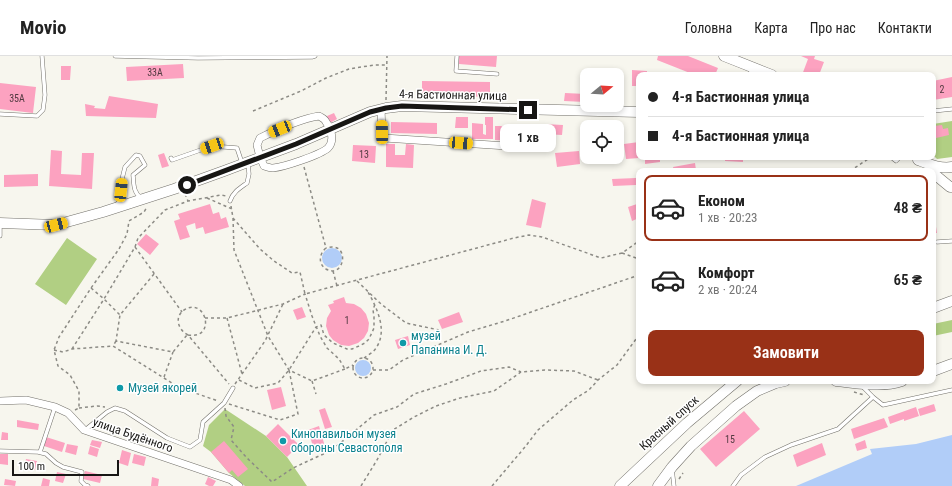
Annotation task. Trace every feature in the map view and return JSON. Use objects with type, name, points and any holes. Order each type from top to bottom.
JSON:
[{"type":"main road","points":[[724,56],[751,71]]},
{"type":"main road","name":"4-я Бастионная улица","points":[[0,223],[56,225],[116,208],[146,202],[174,189],[296,144],[370,112],[384,108],[402,106],[636,112]]},
{"type":"main road","points":[[917,160],[927,168]]},
{"type":"main road","points":[[919,160],[934,166],[947,168],[952,167]]},
{"type":"main road","points":[[936,176],[951,189]]},
{"type":"main road","points":[[936,307],[952,301]]},
{"type":"main road","points":[[936,370],[952,364]]},
{"type":"main road","name":"Красный спуск","points":[[620,486],[687,423],[733,384]]},
{"type":"main road","points":[[658,486],[672,467],[712,426],[757,391],[774,384]]},
{"type":"main road","points":[[869,384],[887,384]]},
{"type":"street","points":[[384,108],[382,132],[384,138],[507,146]]},
{"type":"street","points":[[319,116],[326,121],[330,129],[332,135],[331,143],[328,148],[289,164],[272,168],[264,166],[257,145],[260,138],[310,117],[319,116]]},
{"type":"street","name":"улица Будённого","points":[[0,400],[26,400],[55,408],[68,414],[84,430],[232,480],[238,486]]},
{"type":"lane","points":[[0,114],[37,116],[43,110],[45,95],[42,56]]},
{"type":"lane","points":[[115,56],[198,58],[315,56]]},
{"type":"lane","points":[[457,56],[456,71],[497,74]]},
{"type":"lane","points":[[936,111],[952,109]]},
{"type":"lane","points":[[171,158],[172,160],[212,146],[237,148],[249,174],[247,183],[232,195],[230,201]]},
{"type":"lane","points":[[116,208],[120,200],[125,166],[136,155],[140,156],[145,165],[133,175],[134,190],[137,195],[146,202]]},
{"type":"lane","points":[[0,223],[0,236]]},
{"type":"lane","points":[[937,242],[952,241]]},
{"type":"lane","points":[[861,384],[883,405],[952,390]]},
{"type":"lane","points":[[84,430],[107,412],[115,408],[125,411],[167,438],[190,447],[200,440],[203,422],[224,403],[233,388]]},
{"type":"lane","points":[[733,486],[741,475],[765,457],[791,445],[838,429],[873,397]]},
{"type":"lane","points":[[40,452],[55,408]]},
{"type":"lane","points":[[0,451],[40,452],[46,454],[63,467],[82,472],[80,481],[88,486]]},
{"type":"lane","points":[[672,467],[674,486]]},
{"type":"path","points":[[384,108],[387,56]]},
{"type":"path","points":[[253,111],[349,69],[374,65],[387,65]]},
{"type":"path","points":[[854,168],[866,160]]},
{"type":"path","points":[[890,160],[896,161]]},
{"type":"path","points":[[303,165],[326,248]]},
{"type":"path","points":[[185,194],[188,201]]},
{"type":"path","points":[[72,349],[135,247],[138,238],[165,210],[188,201],[221,195]]},
{"type":"path","points":[[207,198],[232,210]]},
{"type":"path","points":[[54,350],[63,352],[72,349],[113,346],[178,387],[280,420],[298,414],[289,370],[268,336],[234,250],[233,218],[230,201]]},
{"type":"path","points":[[79,408],[79,391],[70,375],[58,366],[54,350],[59,337],[119,249],[127,234],[129,221],[144,212],[146,202]]},
{"type":"path","points":[[233,218],[274,261],[292,273],[300,272],[305,294],[320,336],[327,348],[339,359],[345,369]]},
{"type":"path","points":[[206,318],[227,318],[257,311],[283,304],[305,294],[529,235],[542,237],[601,258],[622,253],[636,243]]},
{"type":"path","points":[[329,246],[334,247],[342,253],[343,262],[336,270],[329,270],[322,266],[320,257],[322,251],[326,248],[329,246]]},
{"type":"path","points":[[135,247],[182,312]]},
{"type":"path","points":[[622,253],[636,258]]},
{"type":"path","points":[[333,271],[337,286]]},
{"type":"path","points":[[113,346],[116,340],[120,315],[154,274]]},
{"type":"path","points":[[373,370],[389,370],[403,360],[468,332],[505,321],[636,276]]},
{"type":"path","points":[[357,281],[381,304],[406,323],[439,330]]},
{"type":"path","points":[[91,288],[120,315]]},
{"type":"path","points":[[289,370],[312,381],[353,365],[357,360],[364,358],[376,349],[380,340],[380,318],[375,304],[367,290]]},
{"type":"path","points":[[164,378],[173,352],[188,335],[196,335],[201,332],[206,325],[206,318],[202,312],[196,308],[188,308],[182,312],[178,319],[178,324],[182,330],[188,335],[233,388],[268,336],[283,304]]},
{"type":"path","points":[[239,380],[255,388],[278,383],[289,370],[316,327],[321,325],[324,335],[333,344],[347,349],[352,349],[359,346],[369,339],[374,328],[373,310],[375,304]]},
{"type":"path","points":[[227,318],[242,374]]},
{"type":"path","points":[[492,486],[538,430],[573,400],[589,390],[598,380],[617,365],[636,339]]},
{"type":"path","points":[[116,340],[173,352]]},
{"type":"path","points":[[353,365],[354,372],[358,377],[365,378],[369,376],[373,370],[373,366],[368,359],[364,358]]},
{"type":"path","points":[[224,403],[226,416],[234,426],[231,440],[272,482],[293,468],[332,450],[374,415],[397,407],[414,394],[481,371],[509,367],[522,372],[545,370],[574,371],[598,380]]},
{"type":"path","points":[[361,486],[393,430],[436,406],[460,398],[494,391],[522,372]]},
{"type":"path","points":[[312,381],[316,394]]},
{"type":"path","points":[[849,390],[873,397]]},
{"type":"path","points":[[68,414],[79,408],[97,406],[115,408]]},
{"type":"green space","points":[[952,121],[952,157],[936,158],[936,124]]},
{"type":"green space","points":[[67,238],[97,259],[66,305],[35,284]]},
{"type":"green space","points":[[952,320],[952,332],[936,335],[936,323]]},
{"type":"green space","points":[[225,409],[266,436],[287,457],[307,486],[245,486],[229,473],[211,452],[203,446],[209,425]]},
{"type":"water","points":[[332,248],[339,251],[342,258],[339,265],[332,268],[325,265],[322,258],[325,251]]},
{"type":"water","points":[[363,360],[369,362],[371,368],[369,374],[363,376],[357,374],[355,368],[357,362]]},
{"type":"water","points":[[952,435],[952,486],[796,486],[872,454],[870,449],[916,444]]},
{"type":"building","points":[[459,56],[497,56],[496,67],[459,64]]},
{"type":"building","points":[[658,56],[688,56],[718,68],[716,72],[687,72],[657,60]]},
{"type":"building","points":[[801,56],[815,56],[814,59],[824,62],[820,72],[803,72],[808,59]]},
{"type":"building","points":[[183,64],[184,78],[127,81],[126,67]]},
{"type":"building","points":[[61,66],[71,66],[70,80],[61,80]]},
{"type":"building","points":[[632,70],[647,71],[636,72],[636,86],[632,86]]},
{"type":"building","points":[[952,77],[952,97],[936,100],[936,80]]},
{"type":"building","points":[[422,81],[490,82],[490,97],[422,95]]},
{"type":"building","points":[[0,83],[36,87],[33,113],[0,109]]},
{"type":"building","points":[[565,93],[580,94],[580,102],[564,101]]},
{"type":"building","points":[[109,96],[158,104],[156,118],[86,116],[85,104],[95,106],[94,108],[105,109]]},
{"type":"building","points":[[334,113],[337,119],[330,123],[327,116]]},
{"type":"building","points":[[456,117],[468,117],[468,128],[455,128]]},
{"type":"building","points":[[485,117],[493,117],[493,139],[472,139],[472,123],[483,124],[483,134],[486,135]]},
{"type":"building","points":[[391,122],[437,123],[437,134],[391,133]]},
{"type":"building","points":[[544,124],[563,125],[562,135],[544,134]]},
{"type":"building","points":[[942,125],[943,129],[948,128],[949,135],[936,138],[936,126]]},
{"type":"building","points":[[495,126],[514,126],[514,141],[495,140]]},
{"type":"building","points":[[636,142],[636,158],[626,159],[624,144]]},
{"type":"building","points":[[386,144],[395,144],[395,155],[405,155],[406,144],[414,145],[413,168],[386,167]]},
{"type":"building","points":[[353,145],[376,146],[375,163],[352,161]]},
{"type":"building","points":[[51,150],[62,151],[61,174],[81,175],[82,153],[94,153],[92,189],[49,186]]},
{"type":"building","points":[[579,151],[580,164],[557,167],[555,153]]},
{"type":"building","points":[[164,153],[169,166],[162,168],[158,155]]},
{"type":"building","points":[[645,160],[660,160],[660,162],[645,164]]},
{"type":"building","points":[[743,160],[743,162],[725,161]]},
{"type":"building","points":[[695,163],[696,168],[673,168]]},
{"type":"building","points":[[38,174],[38,186],[4,187],[4,175]]},
{"type":"building","points":[[636,178],[636,185],[613,186],[612,179]]},
{"type":"building","points":[[532,199],[546,203],[541,228],[526,225]]},
{"type":"building","points":[[210,204],[213,214],[219,212],[221,219],[226,217],[229,227],[205,234],[203,227],[196,229],[195,223],[186,226],[190,237],[180,240],[174,221],[180,219],[178,214]]},
{"type":"building","points":[[636,204],[636,219],[632,221],[628,207]]},
{"type":"building","points":[[146,234],[159,244],[150,255],[137,244]]},
{"type":"building","points":[[344,297],[346,303],[354,304],[361,308],[366,314],[369,323],[368,331],[364,338],[358,343],[349,346],[341,345],[333,340],[329,335],[326,326],[327,318],[331,311],[328,305],[334,303],[333,301]]},
{"type":"building","points":[[302,307],[306,317],[297,320],[293,310]]},
{"type":"building","points":[[459,312],[463,322],[442,329],[438,320]]},
{"type":"building","name":"музей Папанина И. Д.","points":[[408,336],[410,345],[398,349],[395,340]]},
{"type":"building","points":[[281,387],[286,406],[272,410],[267,390]]},
{"type":"building","points":[[934,404],[936,411],[920,416],[918,409]]},
{"type":"building","points":[[916,407],[919,416],[890,424],[888,417]]},
{"type":"building","points":[[325,408],[332,427],[325,429],[319,410]]},
{"type":"building","points":[[744,411],[760,429],[716,467],[700,449]]},
{"type":"building","points":[[884,418],[888,427],[854,439],[851,429]]},
{"type":"building","points":[[17,420],[39,424],[38,430],[17,427]]},
{"type":"building","name":"Кинопавильон музея обороны Севастополя","points":[[278,424],[299,445],[287,457],[266,436]]},
{"type":"building","points":[[319,426],[326,450],[315,453],[308,430]]},
{"type":"building","points":[[2,432],[8,433],[8,440],[1,440]]},
{"type":"building","points":[[46,437],[65,443],[62,452],[44,446]]},
{"type":"building","points":[[92,440],[102,442],[100,448],[90,445]]},
{"type":"building","points":[[865,440],[867,448],[857,451],[855,444]]},
{"type":"building","points":[[224,441],[248,469],[238,477],[232,470],[229,473],[211,452]]},
{"type":"building","points":[[822,443],[826,455],[797,467],[793,455]]},
{"type":"building","points":[[67,444],[78,446],[76,455],[65,452]]},
{"type":"building","points":[[90,446],[99,449],[97,457],[88,454]]},
{"type":"building","points":[[122,450],[131,453],[128,466],[119,463]]},
{"type":"building","points":[[0,454],[8,454],[8,465],[0,464]]},
{"type":"building","points":[[134,454],[146,457],[144,466],[132,463]]},
{"type":"building","points":[[26,459],[37,461],[35,470],[24,468]]},
{"type":"building","points":[[85,471],[102,475],[100,483],[83,479]]},
{"type":"building","points":[[57,472],[66,474],[63,483],[55,481]]},
{"type":"building","points":[[152,477],[159,479],[158,486],[151,486]]},
{"type":"building","points":[[208,477],[216,481],[213,486],[205,484]]},
{"type":"building","points":[[43,478],[50,480],[49,486],[41,486]]},
{"type":"building","points":[[5,479],[16,481],[15,486],[4,485]]},
{"type":"place","name":"музей Папанина И. Д.","points":[[403,343]]},
{"type":"place","name":"Музей якорей","points":[[120,388]]},
{"type":"place","name":"Кинопавильон музея обороны Севастополя","points":[[283,441]]},
{"type":"route","points":[[187,185],[296,144],[370,112],[386,108],[402,106],[528,110]]}]
